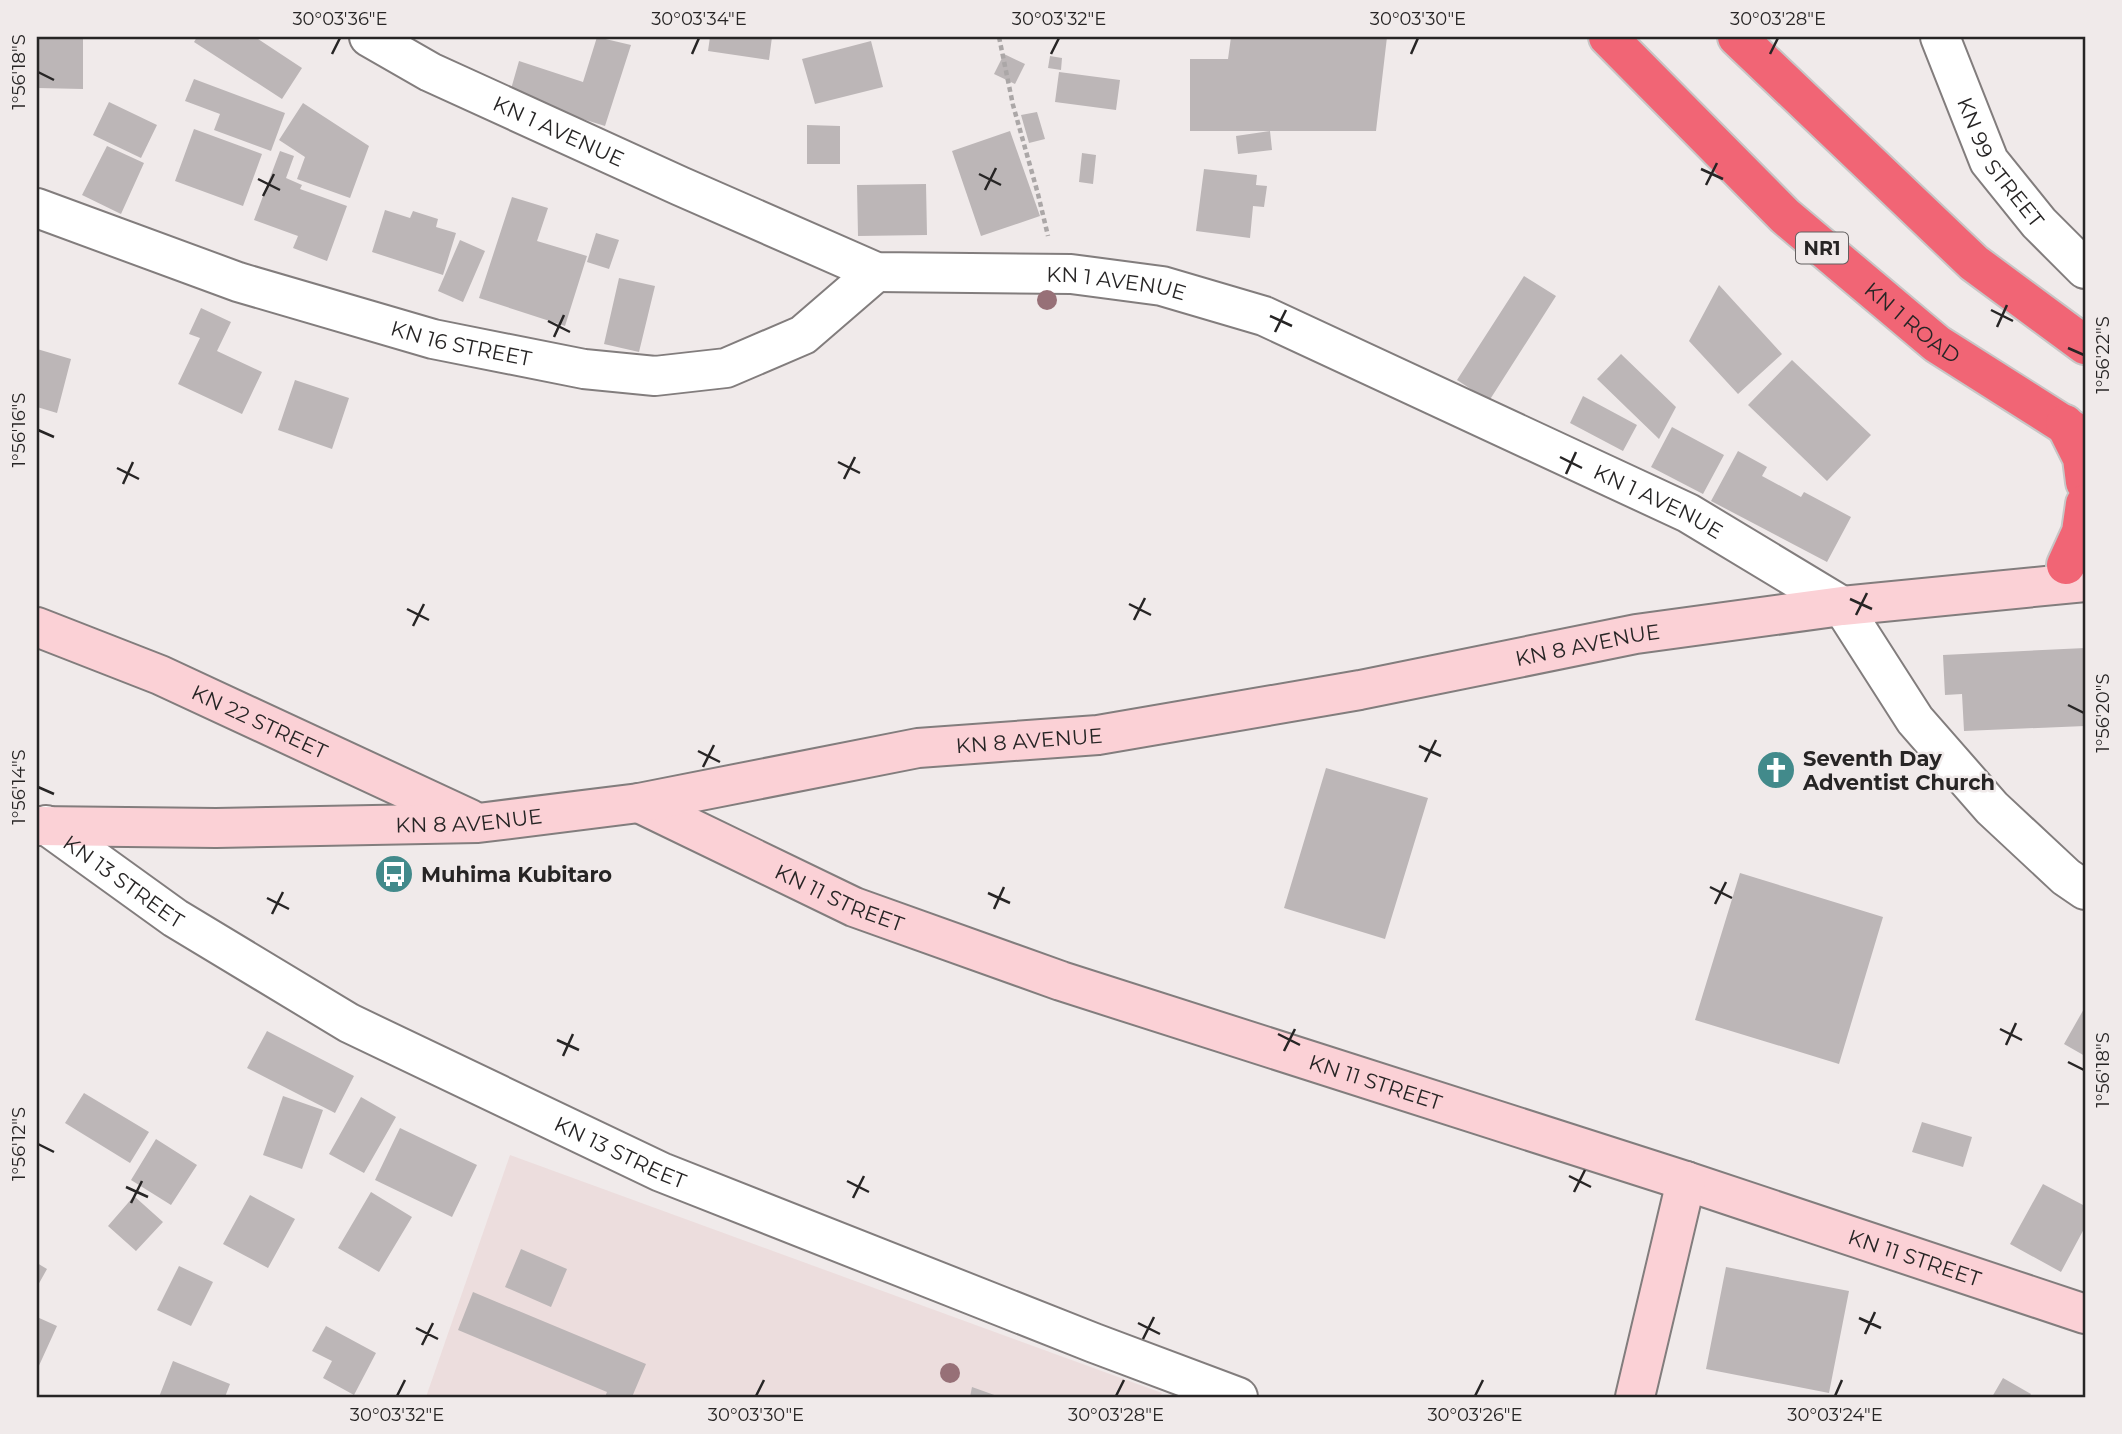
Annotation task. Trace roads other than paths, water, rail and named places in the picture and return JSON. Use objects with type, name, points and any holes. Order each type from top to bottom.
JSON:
[{"type":"highway","name":"KN 1 ROAD","points":[[1608,37],[1785,216],[1937,344],[2075,431]]},
{"type":"highway","points":[[1737,37],[1974,263],[2085,345]]},
{"type":"highway","points":[[2075,431],[2085,482]]},
{"type":"highway","points":[[2079,568],[2085,504]]},
{"type":"street","name":"KN 1 AVENUE","points":[[369,37],[442,78],[876,272],[1071,274],[1162,286],[1264,316],[1688,513],[1842,606]]},
{"type":"street","name":"KN 99 STREET","points":[[1940,37],[1989,161],[2039,223],[2085,270]]},
{"type":"street","name":"KN 16 STREET","points":[[37,208],[238,282],[433,339],[584,369],[655,376],[726,368],[803,335],[876,272]]},
{"type":"street","name":"KN 8 AVENUE","points":[[41,826],[216,828],[478,823],[639,803],[918,748],[1098,734],[1360,690],[1636,634],[1842,606],[2016,589],[2079,568]]},
{"type":"street","points":[[1842,606],[1915,720],[1992,808],[2066,877],[2085,890]]},
{"type":"street","name":"KN 22 STREET","points":[[37,627],[160,675],[478,823]]},
{"type":"street","name":"KN 11 STREET","points":[[639,803],[854,907],[1061,981],[1686,1181],[2085,1314]]},
{"type":"street","name":"KN 13 STREET","points":[[41,826],[175,918],[349,1023],[661,1172],[1238,1397]]},
{"type":"street","points":[[1635,1397],[1686,1181]]},
{"type":"place","name":"Seventh Day Adventist Church","points":[[1776,770]]},
{"type":"place","name":"Muhima Kubitaro","points":[[394,874]]}]
